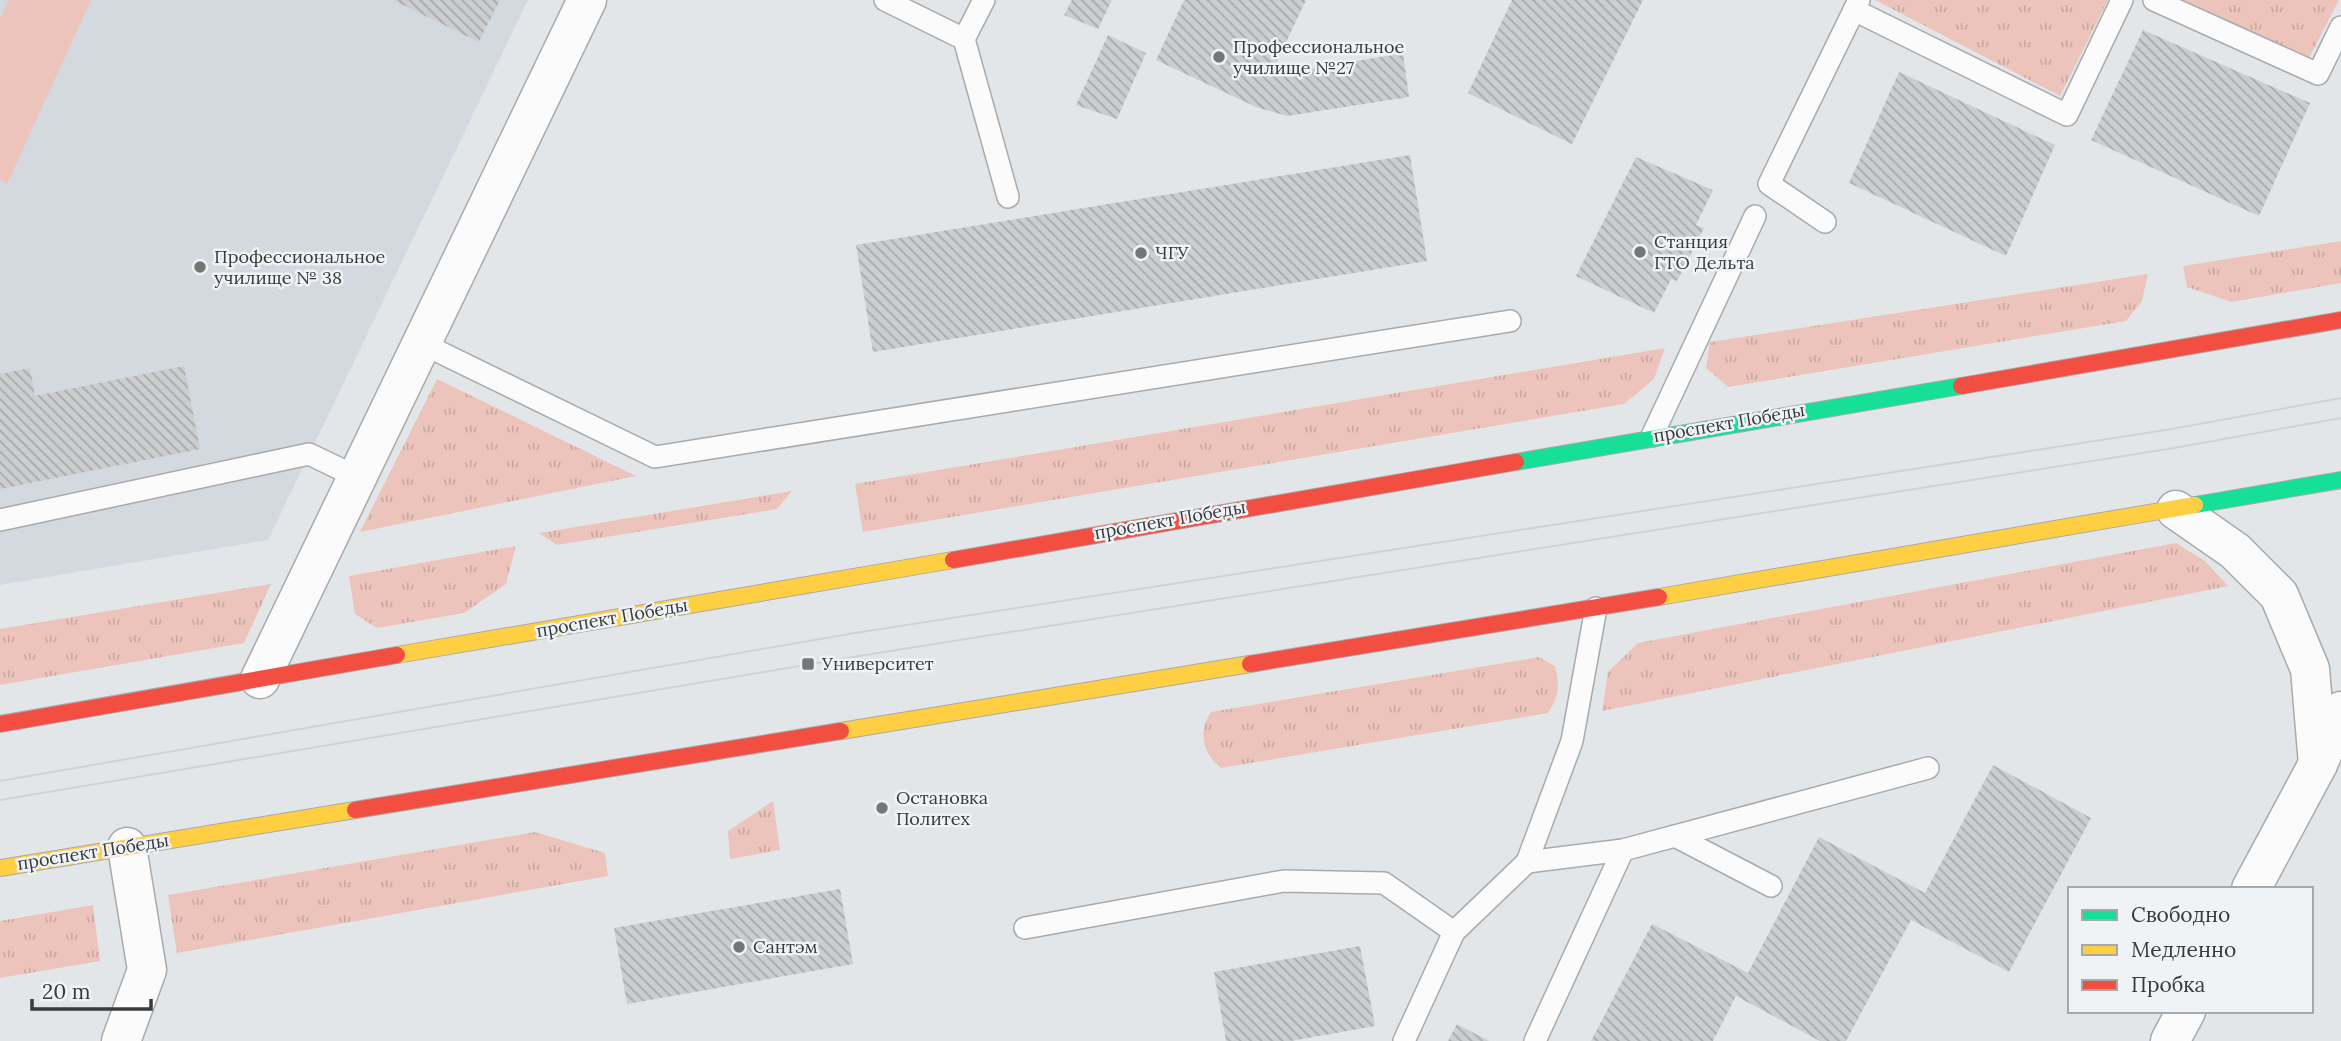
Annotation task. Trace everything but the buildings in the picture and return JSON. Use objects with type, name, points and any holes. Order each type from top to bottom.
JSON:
[{"type":"main road","name":"проспект Победы","points":[[0,724],[1653,436],[2341,320]]},
{"type":"main road","name":"проспект Победы","points":[[0,868],[1597,608],[2341,480]]},
{"type":"street","points":[[260,679],[587,0]]},
{"type":"street","points":[[2176,510],[2235,551],[2279,595],[2310,669],[2318,764]]},
{"type":"street","points":[[2252,887],[2318,764],[2341,711]]},
{"type":"street","points":[[121,1041],[147,970],[127,847]]},
{"type":"street","points":[[2170,1041],[2185,1013]]},
{"type":"lane","points":[[885,0],[964,39]]},
{"type":"lane","points":[[984,0],[964,39],[1008,197]]},
{"type":"lane","points":[[1825,222],[1769,184],[1856,5],[2067,114],[2122,0]]},
{"type":"lane","points":[[2154,0],[2318,75],[2341,27]]},
{"type":"lane","points":[[1653,436],[1755,216]]},
{"type":"lane","points":[[423,344],[655,457],[1510,321]]},
{"type":"lane","points":[[0,520],[309,454],[357,477]]},
{"type":"lane","points":[[1404,1041],[1454,932],[1527,862],[1572,741],[1597,608]]},
{"type":"lane","points":[[1527,862],[1623,850],[1928,768]]},
{"type":"lane","points":[[1675,836],[1771,886]]},
{"type":"lane","points":[[1535,1041],[1623,850]]},
{"type":"lane","points":[[1026,928],[1284,881],[1384,883],[1454,932]]},
{"type":"shaded area","name":"Профессиональное училище № 38","points":[[0,0],[528,0],[268,540],[0,585]]},
{"type":"green space","points":[[9,0],[91,0],[7,184],[0,180],[0,19]]},
{"type":"green space","points":[[1875,0],[2108,0],[2060,96]]},
{"type":"green space","points":[[2182,0],[2339,0],[2309,58]]},
{"type":"green space","points":[[2341,241],[2341,283],[2231,302],[2187,287],[2183,266]]},
{"type":"green space","points":[[2148,274],[2142,301],[2126,321],[1728,387],[1706,368],[1710,342]]},
{"type":"green space","points":[[1665,348],[1654,379],[1624,404],[863,532],[855,484]]},
{"type":"green space","points":[[437,379],[636,476],[360,532]]},
{"type":"green space","points":[[792,491],[777,509],[557,545],[539,533]]},
{"type":"green space","points":[[2176,543],[2205,561],[2228,586],[1602,711],[1608,672],[1638,643]]},
{"type":"green space","points":[[516,546],[506,584],[464,613],[377,628],[355,614],[349,576]]},
{"type":"green space","points":[[271,584],[244,643],[0,685],[0,629]]},
{"type":"green space","points":[[1539,657],[1555,666],[1557,673],[1556,696],[1548,713],[1221,768],[1210,756],[1204,742],[1204,727],[1211,712]]},
{"type":"green space","points":[[773,801],[780,850],[730,859],[728,831]]},
{"type":"green space","points":[[535,832],[605,853],[608,876],[177,953],[168,895]]},
{"type":"green space","points":[[93,905],[100,961],[0,978],[0,921]]},
{"type":"tram line","points":[[0,781],[855,633],[2172,429],[2341,398]]},
{"type":"tram line","points":[[0,800],[859,656],[2174,448],[2341,418]]},
{"type":"traffic: fast","points":[[1516,462],[1961,386]]},
{"type":"traffic: fast","points":[[2195,505],[2341,480]]},
{"type":"traffic: slow","points":[[1659,597],[2195,505]]},
{"type":"traffic: slow","points":[[397,655],[953,560]]},
{"type":"traffic: slow","points":[[841,731],[1250,664]]},
{"type":"traffic: slow","points":[[0,868],[355,810]]},
{"type":"traffic: jam","points":[[1961,386],[2341,320]]},
{"type":"traffic: jam","points":[[953,560],[1516,462]]},
{"type":"traffic: jam","points":[[1250,664],[1659,597]]},
{"type":"traffic: jam","points":[[0,724],[397,655]]},
{"type":"traffic: jam","points":[[355,810],[841,731]]},
{"type":"place","name":"Профессиональное училище №27","points":[[1219,57]]},
{"type":"place","name":"Станция ГТО Дельта","points":[[1640,252]]},
{"type":"place","name":"ЧГУ","points":[[1141,253]]},
{"type":"place","name":"Профессиональное училище № 38","points":[[200,267]]},
{"type":"place","name":"Университет","points":[[808,664]]},
{"type":"place","name":"Остановка Политех","points":[[882,808]]},
{"type":"place","name":"Сантэм","points":[[739,947]]}]
